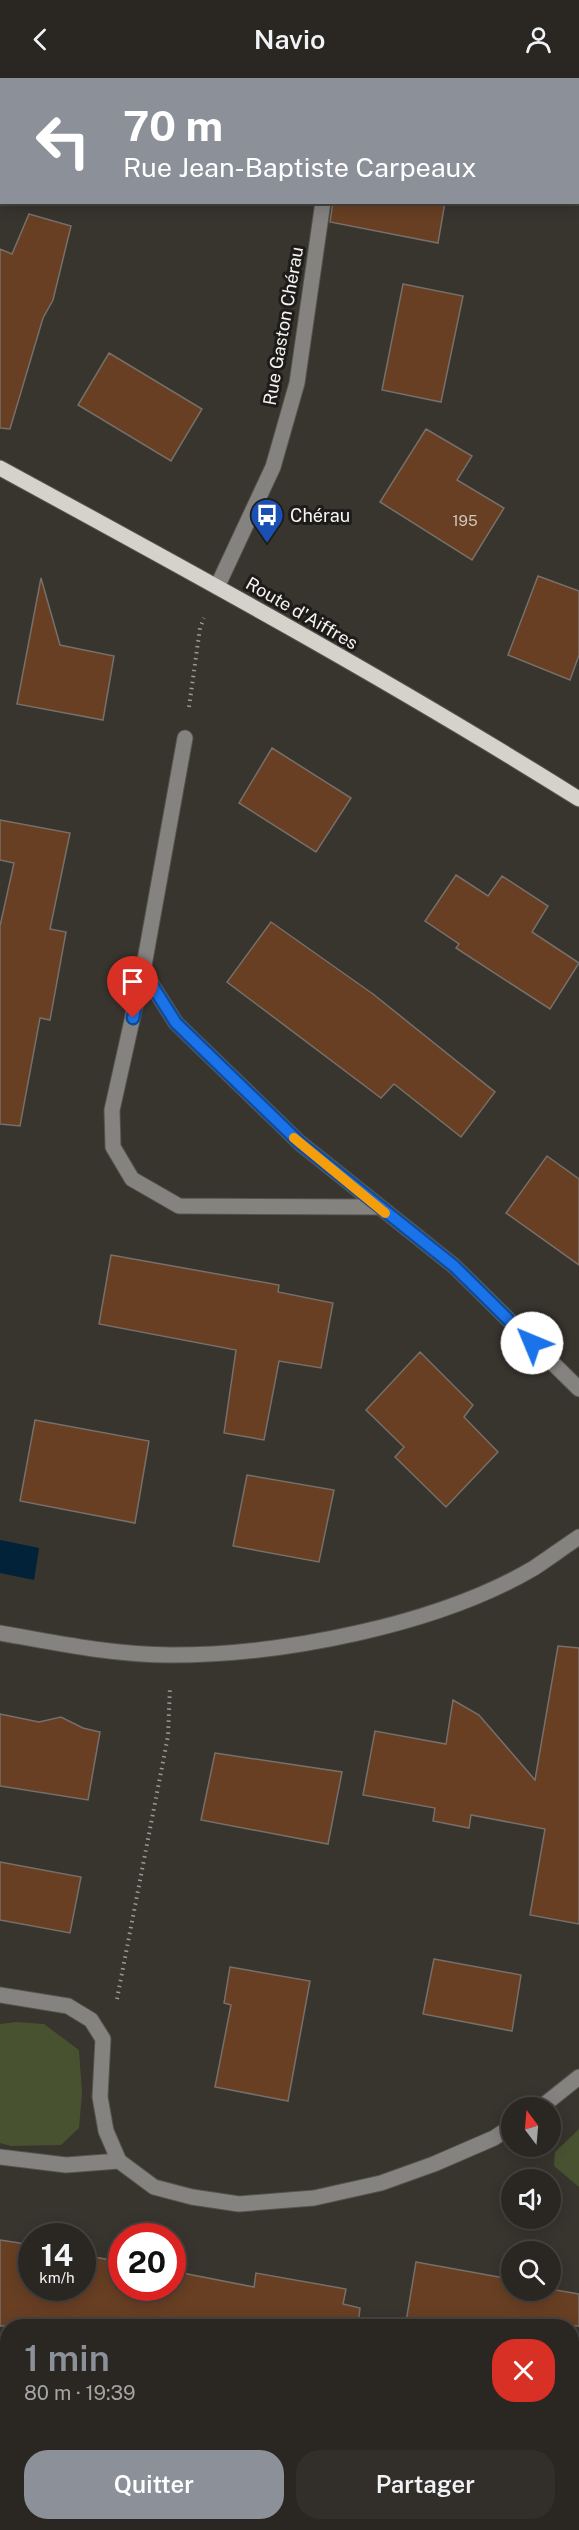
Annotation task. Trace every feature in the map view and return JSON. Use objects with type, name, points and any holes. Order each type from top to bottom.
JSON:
[{"type":"main road","name":"Route d'Aiffres","points":[[0,468],[217,587],[486,741],[579,799]]},
{"type":"street","name":"Rue Gaston Chérau","points":[[217,587],[273,467],[297,383],[323,204]]},
{"type":"street","points":[[185,738],[143,971],[112,1110],[113,1147],[132,1179],[179,1206],[378,1207]]},
{"type":"street","points":[[143,971],[176,1023],[300,1143],[454,1266],[579,1389]]},
{"type":"street","points":[[0,1633],[80,1647],[170,1655],[259,1649],[339,1637],[416,1619],[475,1596],[532,1568],[579,1537]]},
{"type":"street","points":[[0,1995],[68,2006],[91,2020],[103,2039],[100,2097],[106,2131],[119,2161],[154,2187],[192,2197],[239,2204],[314,2198],[381,2183],[435,2164],[501,2133]]},
{"type":"street","points":[[554,2097],[579,2077]]},
{"type":"street","points":[[0,2157],[66,2165],[119,2161]]},
{"type":"path","points":[[185,738],[200,628],[217,587]]},
{"type":"path","points":[[103,2039],[120,1990],[168,1737],[170,1655]]},
{"type":"green space","points":[[16,2022],[44,2024],[79,2050],[82,2093],[79,2128],[61,2145],[11,2146],[0,2143],[0,2024]]},
{"type":"green space","points":[[579,2129],[579,2187],[561,2172],[561,2169],[554,2166],[555,2157],[561,2157],[561,2146]]},
{"type":"water","points":[[0,1540],[39,1548],[34,1580],[0,1573]]},
{"type":"building","points":[[333,204],[445,204],[438,243],[330,222]]},
{"type":"building","points":[[29,214],[71,226],[53,300],[43,318],[10,429],[0,428],[0,249],[12,254]]},
{"type":"building","points":[[403,284],[463,296],[441,402],[382,390]]},
{"type":"building","points":[[109,353],[202,409],[171,461],[78,405]]},
{"type":"building","points":[[426,429],[472,456],[457,480],[504,508],[472,560],[380,502]]},
{"type":"building","points":[[538,576],[579,591],[579,655],[570,680],[508,655]]},
{"type":"building","points":[[41,578],[60,645],[114,656],[103,720],[17,704]]},
{"type":"building","points":[[272,748],[351,798],[316,852],[239,803]]},
{"type":"building","points":[[0,820],[70,833],[50,929],[66,932],[50,1020],[40,1018],[20,1126],[0,1124],[0,926],[14,863],[0,860]]},
{"type":"building","points":[[456,875],[488,896],[502,876],[548,906],[532,932],[579,963],[550,1009],[456,948],[459,944],[425,921]]},
{"type":"building","points":[[271,922],[373,994],[495,1092],[461,1137],[394,1084],[381,1098],[227,982]]},
{"type":"building","points":[[547,1156],[579,1179],[579,1265],[506,1213]]},
{"type":"building","points":[[111,1255],[279,1285],[278,1292],[333,1303],[321,1368],[279,1361],[264,1440],[224,1433],[236,1350],[99,1324]]},
{"type":"building","points":[[420,1352],[473,1405],[464,1417],[498,1452],[446,1507],[395,1457],[404,1447],[366,1410]]},
{"type":"building","points":[[35,1420],[149,1441],[135,1523],[20,1501]]},
{"type":"building","points":[[247,1475],[334,1490],[319,1562],[233,1546]]},
{"type":"building","points":[[558,1646],[579,1648],[579,1924],[530,1915],[545,1829],[471,1815],[469,1828],[433,1821],[435,1808],[363,1795],[375,1731],[446,1744],[453,1700],[479,1715],[535,1780]]},
{"type":"building","points":[[0,1714],[39,1722],[61,1717],[83,1728],[100,1732],[88,1800],[0,1786]]},
{"type":"building","points":[[215,1753],[342,1772],[328,1844],[201,1820]]},
{"type":"building","points":[[0,1862],[81,1877],[70,1933],[0,1920]]},
{"type":"building","points":[[434,1959],[521,1975],[512,2031],[423,2014]]},
{"type":"building","points":[[230,1967],[310,1981],[288,2101],[215,2087],[231,2005],[224,2003]]},
{"type":"building","points":[[0,2240],[18,2243],[18,2301],[96,2301],[96,2257],[108,2260],[108,2301],[186,2301],[186,2274],[254,2287],[256,2273],[346,2289],[343,2304],[360,2308],[359,2319],[0,2319]]},
{"type":"building","points":[[416,2262],[501,2277],[501,2301],[561,2301],[561,2291],[579,2294],[579,2319],[406,2319]]},
{"type":"slow traffic","points":[[294,1138],[385,1213]]},
{"type":"place","name":"Chérau","points":[[267,544]]},
{"type":"route","points":[[133,1018],[143,971],[176,1023],[300,1143],[454,1266],[532,1343]]}]
